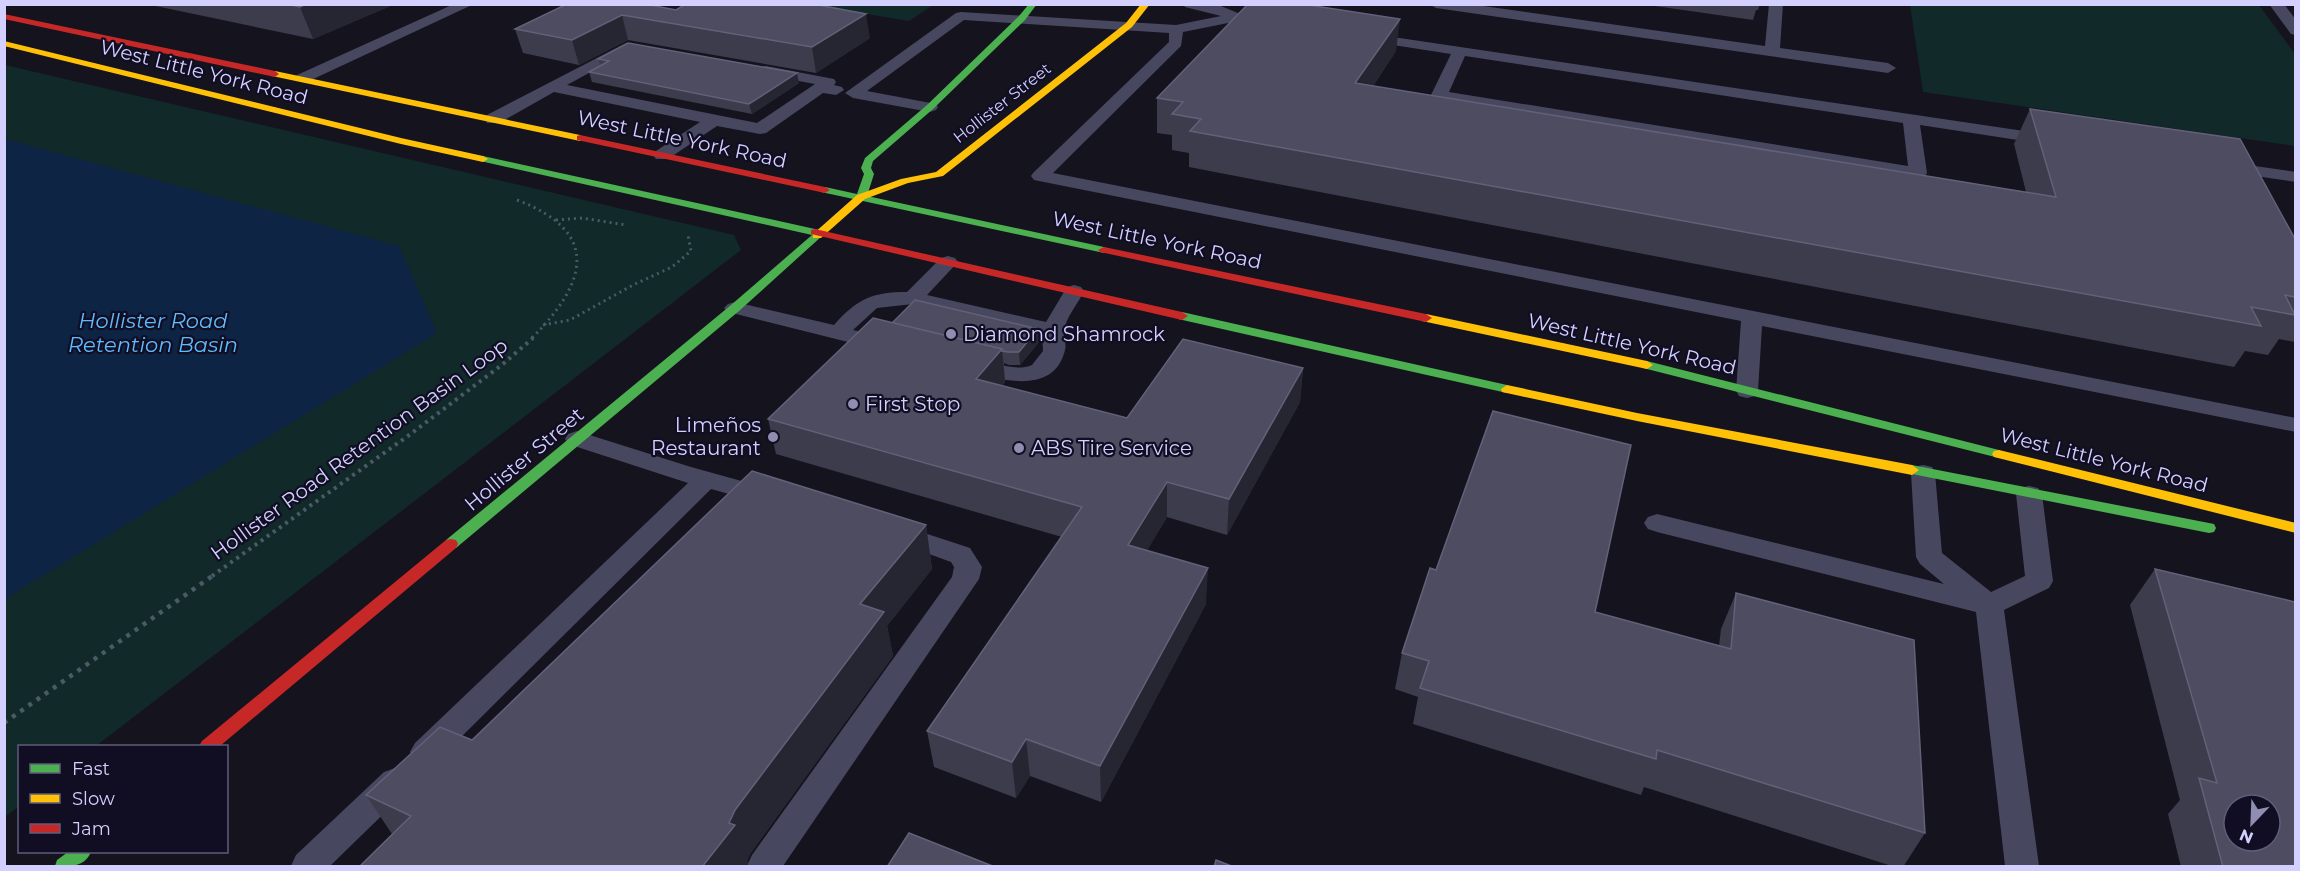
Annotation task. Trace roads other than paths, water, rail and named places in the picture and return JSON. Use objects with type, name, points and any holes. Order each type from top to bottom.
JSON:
[{"type":"main road","points":[[861,197],[869,174],[866,168],[868,160],[930,107],[1022,18],[1033,4]]},
{"type":"main road","name":"Hollister Street","points":[[210,745],[735,308],[861,197],[905,181],[939,174],[1129,25],[1146,4]]},
{"type":"main road","name":"West Little York Road","points":[[4,16],[662,154],[1629,362],[2295,528]]},
{"type":"main road","name":"West Little York Road","points":[[4,43],[401,141],[820,232],[1402,366],[1604,410],[2226,531]]},
{"type":"main road","points":[[64,867],[81,853]]},
{"type":"lane","points":[[303,78],[467,4]]},
{"type":"lane","points":[[1190,4],[1212,8],[1238,17],[1285,24]]},
{"type":"lane","points":[[1436,4],[1888,68]]},
{"type":"lane","points":[[1772,52],[1776,4]]},
{"type":"lane","points":[[2276,4],[2295,31]]},
{"type":"lane","points":[[853,93],[961,16],[1176,28],[1238,17]]},
{"type":"lane","points":[[1176,28],[1176,43],[1040,176],[2295,425]]},
{"type":"lane","points":[[1355,35],[2062,142]]},
{"type":"lane","points":[[493,119],[628,46],[640,48]]},
{"type":"lane","points":[[1460,51],[1439,95],[1918,173],[1911,119]]},
{"type":"lane","points":[[552,87],[760,129],[828,82],[746,67]]},
{"type":"lane","points":[[820,88],[930,107]]},
{"type":"lane","points":[[662,154],[714,120]]},
{"type":"lane","points":[[2214,165],[2295,177]]},
{"type":"lane","points":[[913,298],[948,262]]},
{"type":"lane","points":[[952,360],[1009,374],[1034,375],[1045,367],[1054,350],[1053,330],[1074,291]]},
{"type":"lane","points":[[839,333],[860,308],[875,300],[913,298],[1053,330]]},
{"type":"lane","points":[[735,308],[907,350]]},
{"type":"lane","points":[[1747,391],[1752,317]]},
{"type":"lane","points":[[577,439],[788,502]]},
{"type":"lane","points":[[1923,473],[1929,557],[1989,605],[2022,867]]},
{"type":"lane","points":[[308,867],[707,479]]},
{"type":"lane","points":[[1657,523],[1989,605],[2039,581],[2029,494]]},
{"type":"lane","points":[[764,867],[965,579],[968,567],[961,555],[938,545],[868,525]]},
{"type":"water","name":"Hollister Road Retention Basin","points":[[5,139],[399,246],[437,333],[5,599]]},
{"type":"place","name":"Diamond Shamrock","points":[[951,334]]},
{"type":"place","name":"First Stop","points":[[853,404]]},
{"type":"place","name":"Limeños Restaurant","points":[[773,437]]},
{"type":"place","name":"ABS Tire Service","points":[[1019,448]]}]
